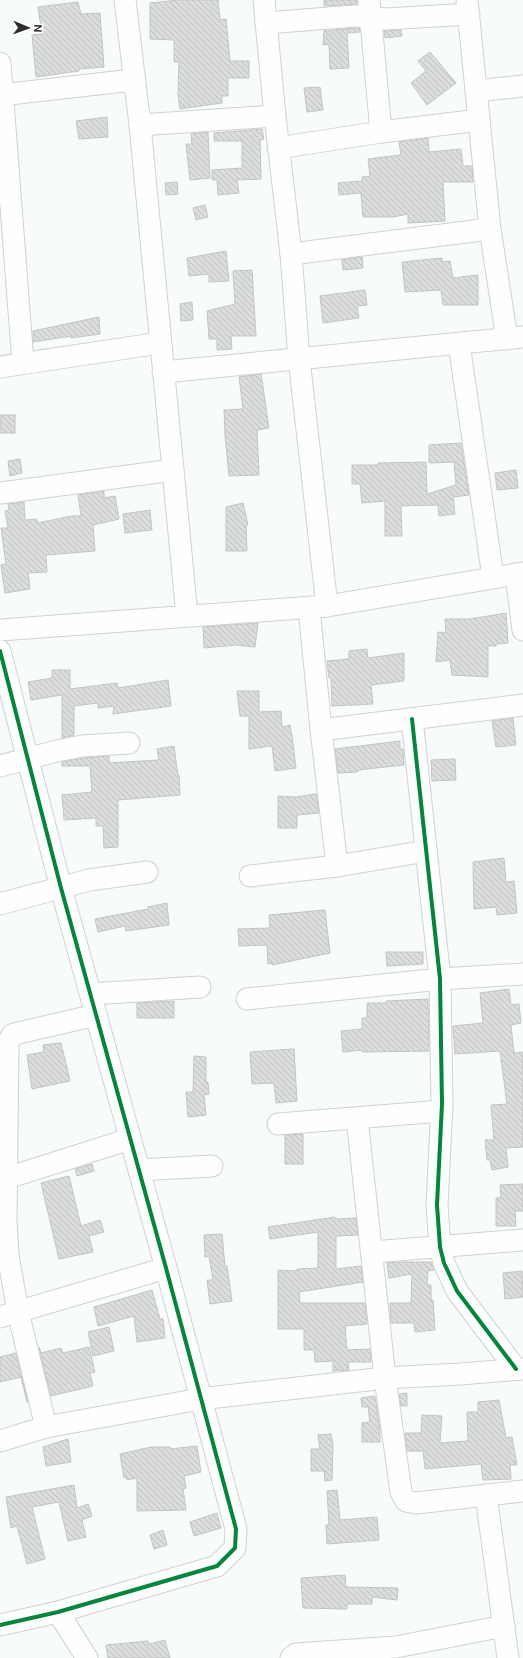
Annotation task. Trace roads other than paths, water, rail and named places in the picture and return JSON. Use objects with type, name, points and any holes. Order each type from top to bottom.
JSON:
[{"type":"street","points":[[125,0],[133,80],[140,126],[187,616]]},
{"type":"street","points":[[264,0],[278,148],[291,254],[318,607],[321,730],[337,866]]},
{"type":"street","points":[[163,372],[515,338],[490,229],[468,7],[386,19],[370,9]]},
{"type":"street","points":[[266,24],[355,16],[370,9]]},
{"type":"street","points":[[370,9],[381,132]]},
{"type":"street","points":[[0,63],[1,95],[24,363]]},
{"type":"street","points":[[1,95],[133,80]]},
{"type":"street","points":[[476,91],[523,86]]},
{"type":"street","points":[[140,126],[275,116]]},
{"type":"street","points":[[278,148],[381,132],[479,120]]},
{"type":"street","points":[[291,254],[490,229]]},
{"type":"street","points":[[0,367],[160,343]]},
{"type":"street","points":[[459,344],[493,577]]},
{"type":"street","points":[[0,493],[172,470]]},
{"type":"street","points":[[0,630],[318,607],[493,577],[520,574],[523,630]]},
{"type":"street","points":[[0,651],[61,888],[166,1268],[236,1529],[235,1548],[217,1566],[58,1612],[0,1625]]},
{"type":"street","points":[[321,730],[523,705]]},
{"type":"street","points":[[412,719],[440,979],[442,1111],[437,1204],[440,1247],[444,1263],[457,1290],[520,1369]]},
{"type":"street","points":[[0,766],[82,746],[129,743]]},
{"type":"street","points":[[250,876],[337,866],[426,851]]},
{"type":"street","points":[[0,904],[94,879],[147,872]]},
{"type":"street","points":[[247,999],[440,979],[523,974]]},
{"type":"street","points":[[91,994],[200,987]]},
{"type":"street","points":[[46,1427],[9,1315],[6,1220],[8,1043],[12,1035],[20,1032],[96,1015]]},
{"type":"street","points":[[278,1124],[442,1111]]},
{"type":"street","points":[[357,1118],[385,1378],[401,1492],[406,1501],[416,1503],[523,1491]]},
{"type":"street","points":[[7,1178],[130,1139]]},
{"type":"street","points":[[139,1170],[212,1166]]},
{"type":"street","points":[[372,1252],[523,1240]]},
{"type":"street","points":[[9,1315],[166,1268]]},
{"type":"street","points":[[0,1441],[46,1427],[200,1398],[385,1378],[520,1369]]},
{"type":"street","points":[[486,1495],[508,1658]]},
{"type":"street","points":[[58,1612],[87,1658]]},
{"type":"street","points":[[291,1658],[296,1654],[396,1647],[504,1626]]}]
